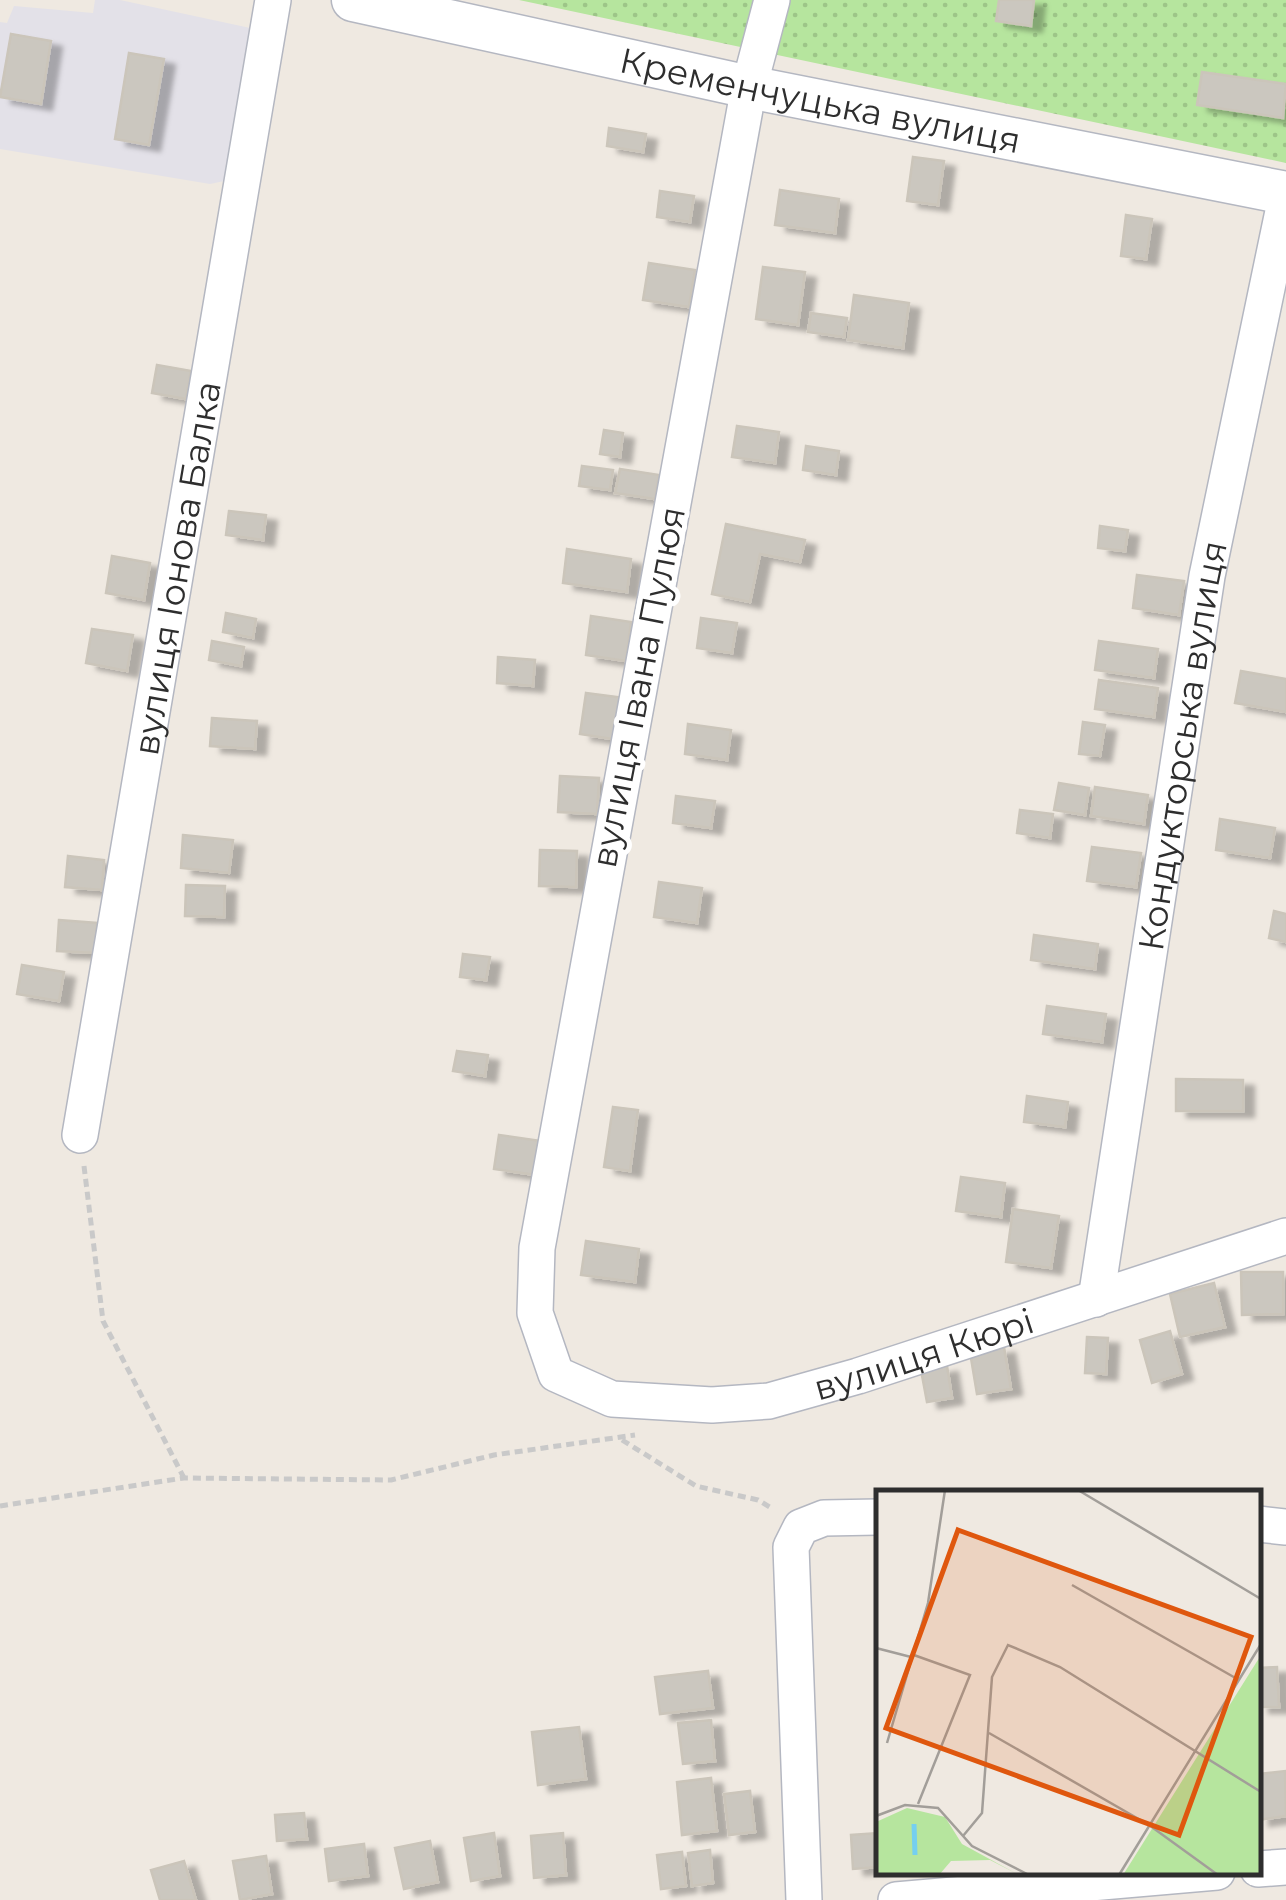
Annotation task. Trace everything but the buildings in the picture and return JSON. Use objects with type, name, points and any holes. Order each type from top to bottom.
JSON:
[{"type":"street","name":"вулиця Іонова Балка","points":[[80,1135],[273,0]]},
{"type":"street","name":"Кременчуцька вулиця","points":[[354,0],[749,87],[1286,195]]},
{"type":"street","name":"вулиця Івана Пулюя","points":[[556,1374],[535,1313],[537,1248],[749,87],[772,0]]},
{"type":"street","name":"Кондукторська вулиця","points":[[1096,1299],[1207,576],[1286,195]]},
{"type":"street","name":"вулиця Кюрі","points":[[556,1374],[612,1399],[712,1405],[769,1401],[1286,1236]]},
{"type":"street","points":[[804,1900],[791,1547],[802,1527],[824,1518],[876,1517]]},
{"type":"street","points":[[1261,1524],[1286,1527]]},
{"type":"street","points":[[1261,1869],[1286,1867]]},
{"type":"street","points":[[896,1900],[1184,1875]]},
{"type":"path","points":[[80,1135],[103,1321],[184,1478]]},
{"type":"path","points":[[0,1506],[184,1478],[392,1480],[494,1455],[622,1440],[640,1433]]},
{"type":"path","points":[[622,1440],[696,1486],[758,1500],[802,1527]]},
{"type":"shaded area","points":[[95,0],[120,0],[259,30],[243,177],[210,184],[0,149],[0,22],[7,23],[14,6],[93,13]]},
{"type":"green space","points":[[519,0],[1286,0],[1286,163]]}]
